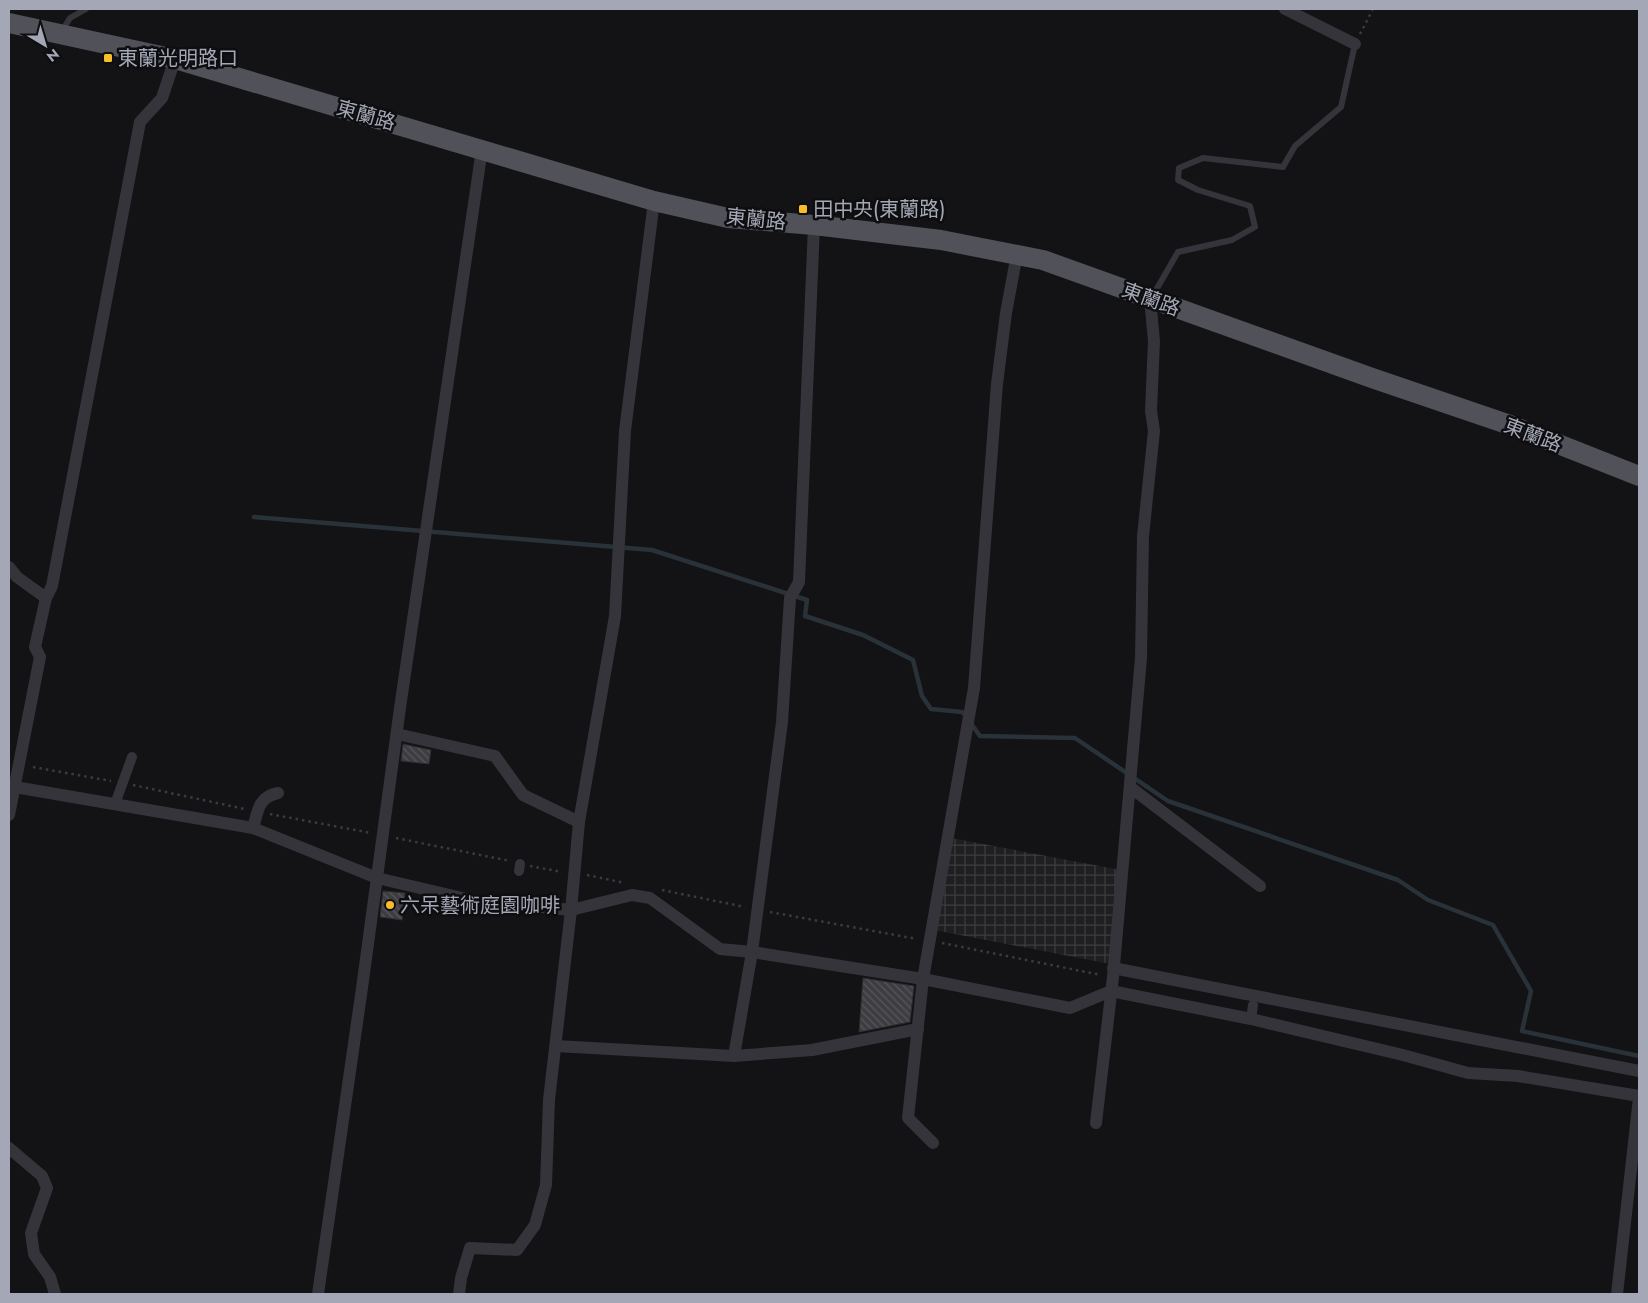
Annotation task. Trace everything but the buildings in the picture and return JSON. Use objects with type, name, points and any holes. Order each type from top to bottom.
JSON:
[{"type":"main road","name":"東蘭路","points":[[9,23],[174,59],[654,201],[728,218],[814,225],[941,240],[1043,260],[1510,425],[1639,476]]},
{"type":"street","points":[[1285,9],[1355,44]]},
{"type":"street","points":[[9,815],[12,787],[40,657],[35,647],[46,598],[52,586],[140,122],[162,98],[174,59]]},
{"type":"street","points":[[318,1294],[482,149]]},
{"type":"street","points":[[459,1294],[461,1278],[470,1248],[517,1250],[535,1225],[546,1185],[549,1100],[572,910],[579,822],[615,616],[624,431],[654,201]]},
{"type":"street","points":[[734,1056],[752,952],[782,722],[790,598],[800,582],[814,225]]},
{"type":"street","points":[[933,1143],[908,1118],[923,979],[974,688],[997,384],[1006,313],[1017,254]]},
{"type":"street","points":[[1096,1123],[1114,968],[1141,658],[1143,536],[1154,431],[1151,411],[1154,341],[1150,299]]},
{"type":"street","points":[[9,567],[17,577],[46,598]]},
{"type":"street","points":[[397,734],[495,756],[524,795],[579,822]]},
{"type":"street","points":[[115,804],[132,757]]},
{"type":"street","points":[[12,787],[253,828],[377,878],[471,900],[572,910],[632,896],[650,898],[720,949],[752,952],[923,979],[1070,1008],[1111,991],[1251,1019],[1404,1055],[1468,1073],[1518,1076],[1639,1097],[1617,1294]]},
{"type":"street","points":[[1130,787],[1260,886]]},
{"type":"street","points":[[253,828],[261,802],[269,795],[278,793]]},
{"type":"street","points":[[1114,968],[1639,1071]]},
{"type":"street","points":[[1251,1019],[1253,1005]]},
{"type":"street","points":[[556,1046],[734,1056],[812,1050],[918,1029]]},
{"type":"street","points":[[9,1148],[42,1176],[47,1188],[31,1233],[34,1254],[50,1277],[55,1294]]},
{"type":"lane","points":[[61,34],[70,18],[86,9]]},
{"type":"lane","points":[[1150,299],[1178,252],[1232,240],[1255,227],[1250,206],[1198,190],[1178,180],[1179,168],[1203,158],[1283,167],[1295,146],[1341,108],[1355,44]]},
{"type":"path","points":[[1355,44],[1373,9]]},
{"type":"path","points":[[31,766],[383,835],[519,867],[563,872]]},
{"type":"shaded area","points":[[951,838],[1121,870],[1110,964],[934,930]]},
{"type":"waterway","points":[[254,517],[652,550],[807,600],[805,616],[863,635],[913,660],[922,696],[931,709],[962,712],[966,716]]},
{"type":"waterway","points":[[970,722],[980,736],[1075,738],[1168,801],[1398,880],[1428,900],[1493,925],[1531,991],[1522,1031],[1639,1056]]},
{"type":"place","name":"東蘭光明路口","points":[[108,58]]},
{"type":"place","name":"田中央(東蘭路)","points":[[803,209]]},
{"type":"place","name":"六呆藝術庭園咖啡","points":[[390,905]]}]
